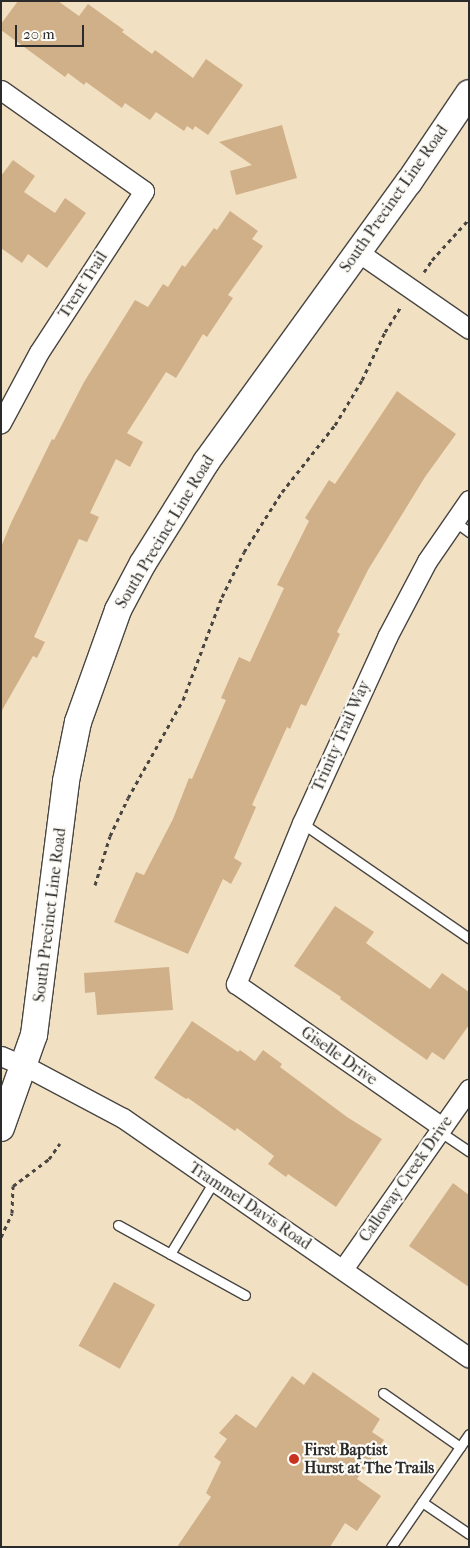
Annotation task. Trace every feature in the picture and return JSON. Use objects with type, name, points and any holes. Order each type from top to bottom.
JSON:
[{"type":"main road","name":"South Precinct Line Road","points":[[1,1128],[13,1061],[34,1035],[66,781],[78,722],[118,610],[143,563],[206,462],[358,252],[469,93]]},
{"type":"street","name":"Trent Trail","points":[[1,90],[144,191],[39,352],[1,423]]},
{"type":"street","points":[[358,252],[469,329]]},
{"type":"street","name":"Trinity Trail Way","points":[[236,984],[302,823],[387,636],[428,560],[461,526],[469,500]]},
{"type":"street","name":"Giselle Drive","points":[[236,984],[441,1129]]},
{"type":"street","name":"Trammel Davis Road","points":[[13,1061],[123,1118],[469,1358]]},
{"type":"street","name":"Calloway Creek Drive","points":[[342,1269],[469,1089]]},
{"type":"lane","points":[[302,823],[469,938]]},
{"type":"lane","points":[[441,1129],[469,1151]]},
{"type":"lane","points":[[170,1254],[214,1181]]},
{"type":"lane","points":[[118,1225],[245,1294]]},
{"type":"lane","points":[[383,1393],[460,1447]]},
{"type":"lane","points":[[391,1547],[469,1434]]},
{"type":"lane","points":[[422,1502],[469,1534]]},
{"type":"path","points":[[95,885],[110,836],[128,798],[183,700],[222,597],[244,552],[282,492],[335,425],[362,380],[391,320],[432,260],[469,219]]},
{"type":"path","points":[[1,1237],[12,1213],[13,1186],[49,1158],[60,1143]]},
{"type":"building","points":[[18,1],[58,1],[79,16],[88,4],[124,30],[122,32],[152,54],[155,50],[193,78],[206,59],[243,85],[208,135],[195,126],[193,130],[187,126],[184,131],[156,112],[150,120],[125,103],[122,108],[86,82],[84,85],[68,73],[65,77],[1,30],[1,24]]},
{"type":"building","points":[[282,125],[297,178],[236,195],[230,171],[252,165],[219,142]]},
{"type":"building","points":[[13,160],[35,176],[24,192],[55,213],[65,198],[86,213],[47,268],[28,254],[22,263],[1,248],[1,176]]},
{"type":"building","points":[[230,211],[258,231],[252,239],[263,246],[228,295],[233,298],[207,337],[203,334],[176,378],[166,372],[127,433],[143,442],[130,467],[116,459],[90,513],[99,517],[87,542],[79,539],[34,637],[45,642],[37,658],[33,656],[1,712],[1,547],[11,523],[52,439],[54,440],[84,382],[135,300],[148,307],[163,284],[168,287],[182,265],[185,267],[214,228],[217,230]]},
{"type":"building","points":[[397,391],[456,434],[425,477],[368,570],[337,632],[340,634],[306,706],[301,704],[290,729],[287,727],[252,805],[256,807],[234,858],[242,863],[231,884],[223,879],[188,954],[114,922],[136,872],[144,875],[173,819],[189,778],[192,779],[226,700],[221,698],[239,657],[250,662],[284,588],[277,585],[309,521],[305,518],[329,480],[335,484]]},
{"type":"building","points":[[335,906],[374,932],[366,943],[430,989],[442,973],[469,992],[469,1025],[444,1060],[432,1052],[427,1060],[340,999],[341,997],[294,966]]},
{"type":"building","points":[[169,967],[173,1010],[97,1015],[95,992],[85,993],[84,973]]},
{"type":"building","points":[[192,1021],[238,1052],[240,1050],[255,1061],[263,1050],[282,1064],[280,1067],[347,1117],[382,1139],[336,1207],[288,1174],[286,1177],[268,1164],[274,1156],[237,1128],[235,1131],[188,1098],[186,1099],[154,1078]]},
{"type":"building","points":[[453,1183],[469,1195],[469,1287],[409,1246]]},
{"type":"building","points":[[114,1282],[155,1305],[120,1369],[79,1346]]},
{"type":"building","name":"First Baptist Hurst at The Trails","points":[[313,1372],[380,1419],[372,1432],[384,1440],[357,1479],[381,1496],[357,1531],[345,1523],[330,1547],[177,1547],[211,1497],[206,1493],[221,1462],[214,1457],[227,1439],[219,1433],[236,1414],[256,1428],[292,1376],[304,1385]]},
{"type":"place","name":"First Baptist Hurst at The Trails","points":[[294,1459]]}]
